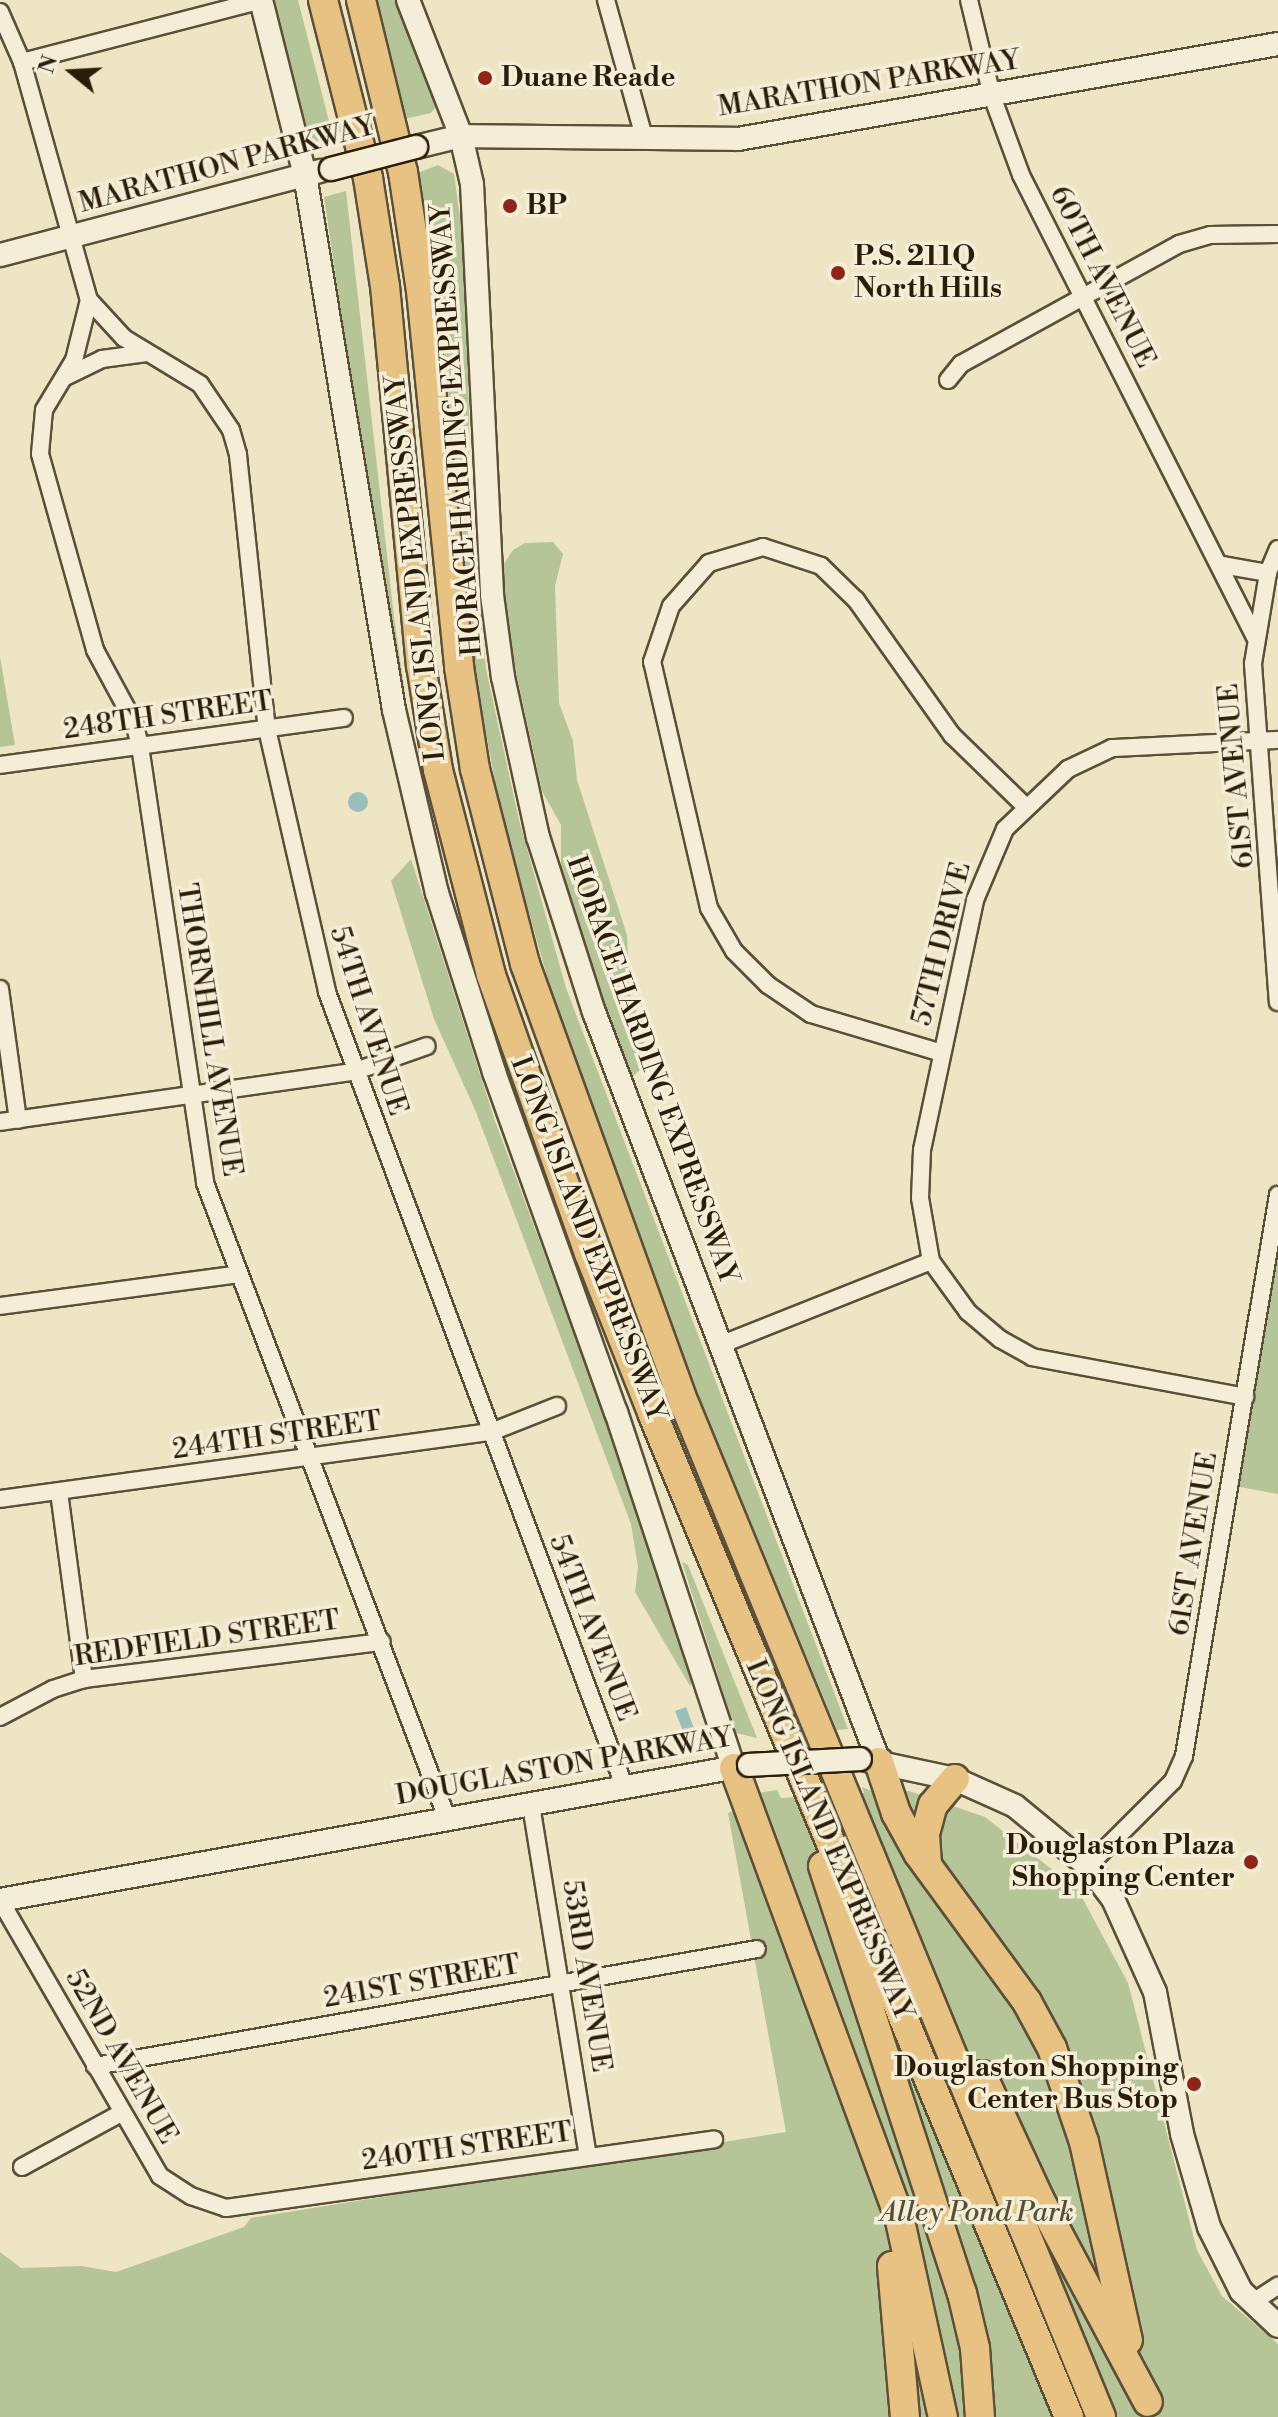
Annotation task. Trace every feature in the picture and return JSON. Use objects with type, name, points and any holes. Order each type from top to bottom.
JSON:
[{"type":"highway","name":"LONG ISLAND EXPRESSWAY","points":[[323,0],[368,178],[383,270],[421,665],[461,871],[589,1253],[1069,2417]]},
{"type":"highway","name":"LONG ISLAND EXPRESSWAY","points":[[361,0],[403,172],[421,291],[459,667],[496,861],[525,964],[623,1242],[1101,2417]]},
{"type":"highway","points":[[803,1685],[1013,2146],[1151,2410]]},
{"type":"highway","points":[[770,1698],[962,2293],[975,2348],[980,2417]]},
{"type":"highway","points":[[870,1760],[896,1813],[927,1865],[1027,2002],[1052,2048],[1084,2142],[1117,2299],[1151,2410]]},
{"type":"highway","points":[[742,1766],[899,2216],[943,2417]]},
{"type":"highway","points":[[927,1865],[925,1834],[933,1805],[955,1779]]},
{"type":"highway","points":[[860,2101],[888,2217],[905,2417]]},
{"type":"main road","points":[[261,0],[305,175],[394,710],[437,893],[473,1013],[742,1766]]},
{"type":"main road","name":"HORACE HARDING EXPRESSWAY","points":[[408,0],[461,136],[474,201],[492,595],[520,761],[538,837],[594,1012],[720,1345],[870,1760]]},
{"type":"main road","name":"MARATHON PARKWAY","points":[[0,255],[461,136],[738,139],[1278,44]]},
{"type":"main road","name":"DOUGLASTON PARKWAY","points":[[0,1900],[742,1766],[870,1760],[955,1779],[1015,1806],[1088,1866],[1119,1910],[1155,1992],[1182,2134],[1209,2227],[1230,2275],[1278,2326]]},
{"type":"street","points":[[22,62],[261,0]]},
{"type":"street","points":[[606,0],[644,137]]},
{"type":"street","name":"60TH AVENUE","points":[[969,0],[992,96],[1034,202],[1222,565],[1255,637]]},
{"type":"street","name":"THORNHILL AVENUE","points":[[0,12],[22,62],[89,300],[82,338],[65,377],[44,410],[40,454],[95,650],[134,722],[140,746],[189,1097],[205,1183],[447,1818]]},
{"type":"street","points":[[948,380],[961,364],[1179,244],[1210,235],[1278,234]]},
{"type":"street","name":"54TH AVENUE","points":[[89,300],[113,328],[147,353],[200,384],[220,406],[236,442],[267,729],[304,906],[353,1072],[625,1788]]},
{"type":"street","points":[[65,377],[102,359],[147,353]]},
{"type":"street","points":[[942,1053],[811,1014],[768,985],[734,951],[709,908],[652,662],[671,606],[709,563],[763,547],[821,566],[856,600],[952,735],[1025,806]]},
{"type":"street","name":"61ST AVENUE","points":[[1278,549],[1268,573],[1255,637],[1270,740],[1278,1002]]},
{"type":"street","points":[[1222,565],[1268,573]]},
{"type":"street","name":"248TH STREET","points":[[0,765],[344,718]]},
{"type":"street","name":"57TH DRIVE","points":[[931,1261],[919,1178],[942,1053],[987,861],[1025,806],[1068,769],[1112,748],[1270,740]]},
{"type":"street","points":[[0,989],[18,1120]]},
{"type":"street","points":[[0,1122],[353,1072],[427,1046]]},
{"type":"street","name":"61ST AVENUE","points":[[1088,1866],[1173,1781],[1184,1756],[1278,1195]]},
{"type":"street","points":[[720,1345],[931,1261],[968,1312],[1000,1339],[1032,1357],[1245,1397]]},
{"type":"street","points":[[0,1306],[239,1274]]},
{"type":"street","name":"244TH STREET","points":[[0,1499],[311,1459],[491,1432],[557,1406]]},
{"type":"street","points":[[59,1492],[84,1679]]},
{"type":"street","name":"REDFIELD STREET","points":[[0,1717],[53,1689],[84,1679],[382,1642]]},
{"type":"street","name":"53RD AVENUE","points":[[531,1805],[588,2156]]},
{"type":"street","name":"52ND AVENUE","points":[[0,1900],[160,2176],[191,2196],[226,2208]]},
{"type":"street","name":"241ST STREET","points":[[95,2066],[757,1949]]},
{"type":"street","points":[[22,2167],[121,2113]]},
{"type":"street","name":"240TH STREET","points":[[226,2208],[714,2139]]},
{"type":"street","points":[[1253,2302],[1278,2286]]},
{"type":"green space","points":[[273,0],[298,0],[333,137],[309,144]]},
{"type":"green space","points":[[377,0],[399,0],[433,86],[436,107],[431,113],[404,119]]},
{"type":"green space","points":[[438,165],[454,174],[467,267],[470,504],[486,669],[519,820],[566,988],[848,1729],[837,1730],[675,1339],[551,990],[502,818],[474,670],[418,173]]},
{"type":"green space","points":[[346,191],[394,617],[413,750],[377,558],[324,197]]},
{"type":"green space","points":[[553,542],[563,554],[555,586],[559,703],[573,741],[577,780],[627,935],[630,994],[645,1035],[641,1069],[631,1078],[611,1038],[561,879],[561,825],[542,791],[511,649],[502,567],[513,550],[525,543]]},
{"type":"green space","points":[[0,657],[15,745],[0,747]]},
{"type":"green space","points":[[411,859],[495,1121],[619,1455],[694,1680],[690,1686],[635,1592],[638,1567],[631,1524],[476,1112],[434,1019],[391,881]]},
{"type":"green space","points":[[1278,1213],[1278,1494],[1230,1485]]},
{"type":"green space","points":[[682,1562],[688,1565],[757,1738],[736,1733]]},
{"type":"green space","name":"Alley Pond Park","points":[[862,1787],[876,1793],[909,1791],[985,1817],[1078,1890],[1128,1983],[1197,2250],[1222,2296],[1278,2344],[1278,2417],[0,2417],[0,2252],[21,2268],[81,2266],[116,2272],[244,2227],[251,2218],[786,2132],[728,1813],[754,1801],[757,1793],[777,1790],[781,1798],[864,1793]]},
{"type":"water","points":[[358,792],[365,795],[368,802],[365,809],[358,812],[351,809],[348,802],[351,795]]},
{"type":"water","points":[[686,1707],[698,1739],[688,1743],[675,1711]]},
{"type":"place","name":"Duane Reade","points":[[485,78]]},
{"type":"place","name":"BP","points":[[510,206]]},
{"type":"place","name":"P.S. 211Q North Hills","points":[[838,273]]},
{"type":"place","name":"Douglaston Plaza Shopping Center","points":[[1251,1862]]},
{"type":"place","name":"Douglaston Shopping Center Bus Stop","points":[[1194,2084]]}]
